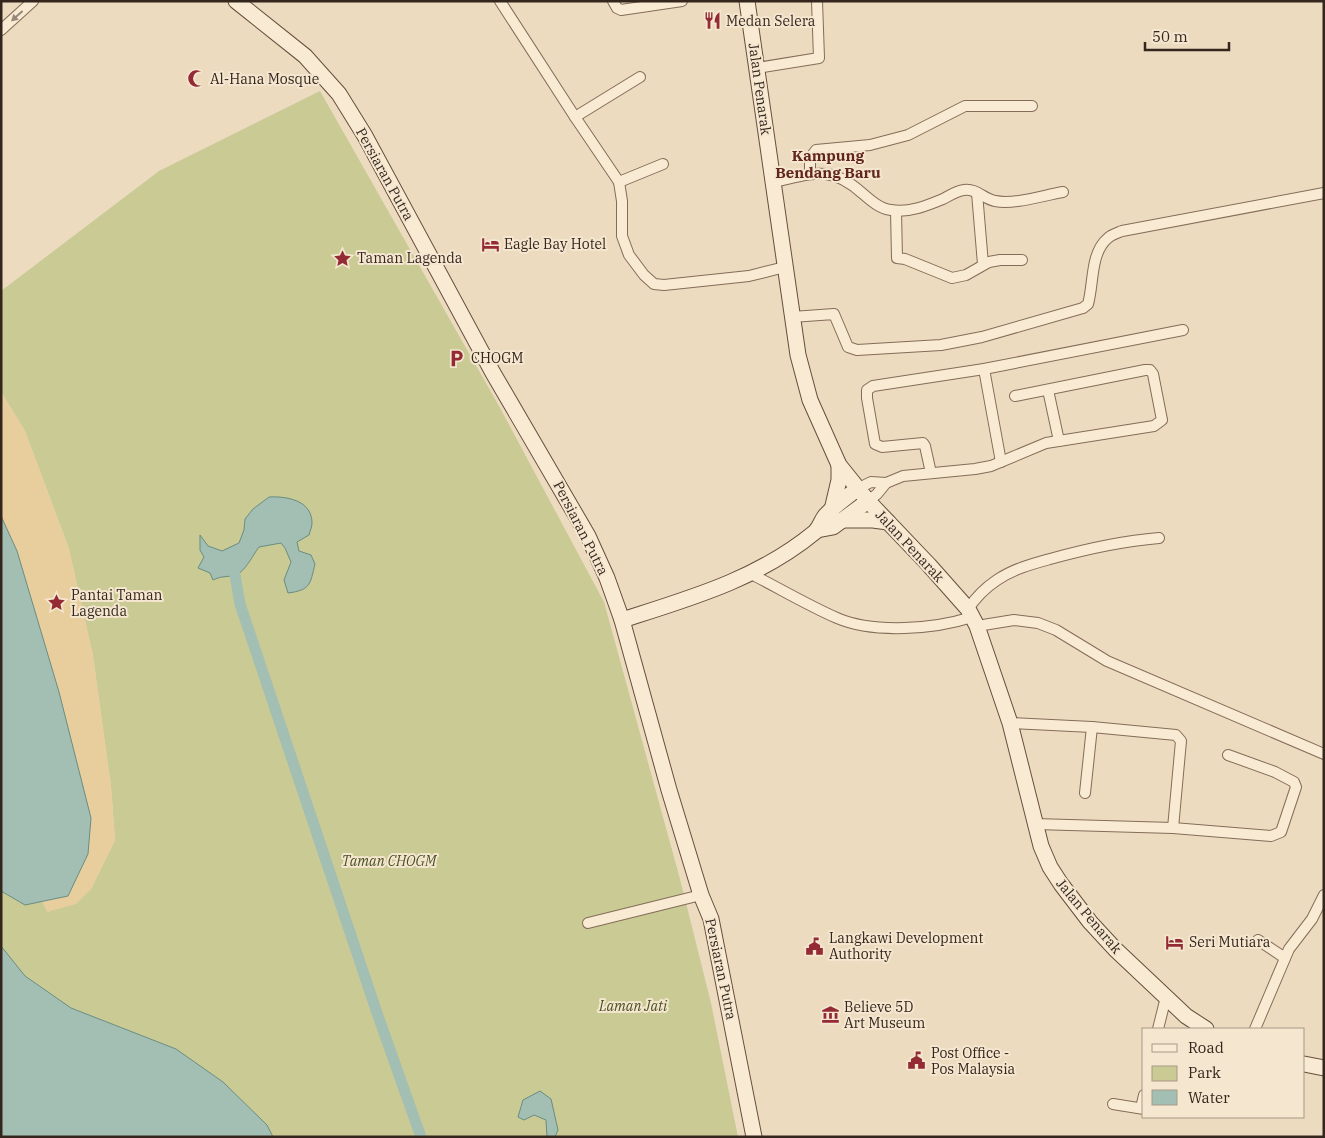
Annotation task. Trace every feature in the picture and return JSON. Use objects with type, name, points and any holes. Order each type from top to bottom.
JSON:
[{"type":"main road","name":"Persiaran Putra","points":[[236,1],[305,56],[339,94],[364,136],[493,373],[588,536],[607,578],[622,620],[669,790],[701,895],[711,919],[754,1137]]},
{"type":"main road","name":"Jalan Penarak","points":[[747,1],[798,355],[818,420],[839,465],[857,489],[929,565],[972,617],[1010,723],[1044,853],[1050,867],[1090,922],[1115,949],[1186,1016],[1204,1028]]},
{"type":"main road","points":[[837,515],[839,465]]},
{"type":"main road","points":[[837,515],[857,489]]},
{"type":"main road","points":[[837,515],[868,501]]},
{"type":"main road","points":[[622,620],[712,591],[751,574],[792,549],[817,530],[824,516],[837,515],[888,522]]},
{"type":"main road","points":[[1305,1064],[1324,1068]]},
{"type":"street","points":[[1,30],[33,1]]},
{"type":"street","points":[[500,1],[575,117],[620,182],[622,236],[629,255],[644,275],[654,284],[664,285],[750,276],[785,266]]},
{"type":"street","points":[[612,1],[621,10],[682,1]]},
{"type":"street","points":[[757,68],[819,58],[817,1]]},
{"type":"street","points":[[575,117],[640,76]]},
{"type":"street","points":[[810,174],[810,158],[816,150],[870,145],[908,135],[965,106],[1032,106]]},
{"type":"street","points":[[620,182],[663,164]]},
{"type":"street","points":[[774,182],[810,174],[827,173],[842,177],[879,206],[896,211],[915,210],[961,190],[970,190],[995,201],[1008,202],[1063,192]]},
{"type":"street","points":[[977,193],[983,264]]},
{"type":"street","points":[[792,317],[834,314],[848,346],[857,350],[941,344],[982,337],[1083,308],[1088,304],[1100,246],[1109,237],[1122,231],[1324,193]]},
{"type":"street","points":[[896,211],[897,258],[905,259],[952,278],[966,275],[983,264],[1000,260],[1022,260]]},
{"type":"street","points":[[931,473],[925,446],[922,443],[882,447],[875,444],[866,398],[867,390],[873,386],[984,369],[1183,330]]},
{"type":"street","points":[[984,369],[1001,462]]},
{"type":"street","points":[[868,501],[886,483],[902,476],[975,469],[1001,462],[1046,443],[1154,426],[1162,420],[1153,374],[1150,370],[1015,396]]},
{"type":"street","points":[[1048,390],[1059,441]]},
{"type":"street","points":[[857,489],[871,482],[886,483]]},
{"type":"street","points":[[972,617],[980,593],[992,584],[1025,566],[1099,546],[1159,538]]},
{"type":"street","points":[[751,574],[838,618],[860,624],[922,628],[953,623],[972,617],[1038,623],[1056,630],[1107,661],[1324,754]]},
{"type":"street","points":[[1010,723],[1092,727],[1176,735],[1181,740],[1173,828]]},
{"type":"street","points":[[1085,793],[1092,727]]},
{"type":"street","points":[[1036,824],[1173,828],[1271,836],[1281,832],[1296,787],[1294,782],[1228,755]]},
{"type":"street","points":[[588,923],[701,895]]},
{"type":"street","points":[[1255,1028],[1289,949],[1312,919],[1324,895]]},
{"type":"street","points":[[1258,940],[1285,958]]},
{"type":"street","points":[[1158,1028],[1166,997]]},
{"type":"street","points":[[1113,1104],[1142,1108]]},
{"type":"green space","name":"Taman CHOGM","points":[[320,91],[499,406],[604,602],[680,879],[711,1003],[738,1137],[273,1137],[267,1125],[223,1082],[176,1049],[71,1008],[25,976],[1,946],[1,891],[25,905],[42,901],[48,912],[91,889],[115,840],[111,787],[93,656],[69,549],[25,431],[1,392],[1,291],[159,171]]},
{"type":"sand","name":"Pantai Taman Lagenda","points":[[1,392],[25,431],[69,549],[93,656],[111,787],[115,840],[91,889],[76,904],[47,912],[42,901],[68,896],[88,854],[91,818],[17,551],[1,516]]},
{"type":"water","points":[[269,497],[283,497],[297,501],[308,509],[311,515],[312,524],[309,535],[297,542],[299,551],[311,555],[315,564],[312,577],[305,588],[288,593],[284,580],[291,562],[281,543],[259,547],[244,569],[236,575],[213,580],[210,573],[198,568],[204,557],[200,550],[200,535],[208,546],[222,551],[239,543],[244,530],[245,519],[253,509]]},
{"type":"water","points":[[1,516],[17,551],[59,692],[91,818],[88,854],[68,896],[25,905],[1,891]]},
{"type":"water","points":[[1,946],[25,976],[71,1008],[176,1049],[223,1082],[267,1125],[273,1137],[1,1137]]},
{"type":"water","points":[[540,1091],[551,1099],[558,1130],[555,1137],[547,1137],[546,1120],[534,1115],[524,1120],[518,1117],[523,1100]]},
{"type":"waterway","points":[[235,575],[240,604],[377,1013],[421,1137]]},
{"type":"place","name":"Medan Selera","points":[[712,21]]},
{"type":"place","name":"Al-Hana Mosque","points":[[196,79]]},
{"type":"place","name":"Eagle Bay Hotel","points":[[490,244]]},
{"type":"place","name":"Taman Lagenda","points":[[343,258]]},
{"type":"place","name":"CHOGM","points":[[457,358]]},
{"type":"place","name":"Pantai Taman Lagenda","points":[[57,603]]},
{"type":"place","name":"Seri Mutiara","points":[[1175,942]]},
{"type":"place","name":"Langkawi Development Authority","points":[[815,946]]},
{"type":"place","name":"Believe 5D Art Museum","points":[[830,1015]]},
{"type":"place","name":"Post Office - Pos Malaysia","points":[[917,1061]]},
{"type":"district","name":"Kampung Bendang Baru","points":[[828,164]]},
{"type":"park label","name":"Laman Jati","points":[[633,1006]]}]
